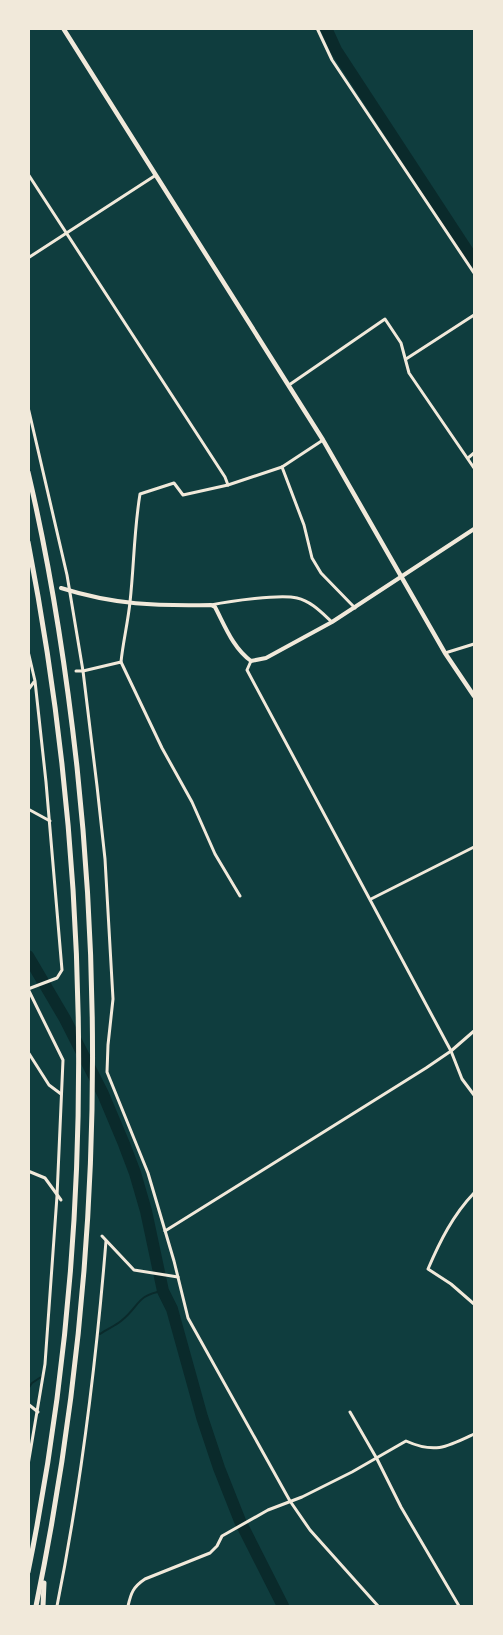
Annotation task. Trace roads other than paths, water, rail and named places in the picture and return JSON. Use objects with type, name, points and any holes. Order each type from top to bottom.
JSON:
[{"type":"highway","points":[[28,472],[51,580],[72,721],[86,855],[93,1022],[92,1143],[86,1254],[78,1341],[69,1417],[36,1606]]},
{"type":"highway","points":[[28,542],[58,725],[71,858],[78,990],[78,1114],[74,1219],[64,1337],[52,1436],[28,1572]]},
{"type":"highway","points":[[43,1606],[45,1564]]},
{"type":"main road","points":[[63,28],[323,440],[445,653],[474,696]]},
{"type":"street","points":[[317,28],[332,60],[474,273]]},
{"type":"street","points":[[28,174],[225,477],[228,485]]},
{"type":"street","points":[[28,258],[156,175]]},
{"type":"street","points":[[405,360],[474,315]]},
{"type":"street","points":[[289,385],[385,319],[401,343],[410,373],[474,468]]},
{"type":"street","points":[[28,407],[53,510],[83,671],[105,859],[113,999],[107,1072],[137,1142],[165,1231],[188,1318],[290,1501],[310,1530],[378,1606]]},
{"type":"street","points":[[240,896],[215,854],[192,802],[162,748],[121,662],[130,604],[135,520],[140,494],[174,483],[183,495],[228,485],[282,467],[323,440]]},
{"type":"street","points":[[468,458],[474,453]]},
{"type":"street","points":[[282,467],[304,525],[312,558],[321,573],[355,608]]},
{"type":"street","points":[[211,605],[215,607],[233,642],[243,655],[251,661],[266,658],[355,608],[474,529]]},
{"type":"street","points":[[61,588],[110,602],[169,606],[298,598],[315,607],[332,622]]},
{"type":"street","points":[[445,653],[474,644]]},
{"type":"street","points":[[28,651],[35,681],[50,820],[62,970],[57,978],[28,989],[63,1060],[57,1196],[45,1364],[28,1465]]},
{"type":"street","points":[[251,661],[248,670],[451,1051],[462,1079],[474,1095]]},
{"type":"street","points":[[76,671],[121,662]]},
{"type":"street","points":[[28,690],[35,681]]},
{"type":"street","points":[[28,809],[50,820]]},
{"type":"street","points":[[371,899],[474,847]]},
{"type":"street","points":[[165,1231],[451,1051],[474,1031]]},
{"type":"street","points":[[28,1052],[49,1084],[61,1094]]},
{"type":"street","points":[[28,1171],[45,1178],[61,1200]]},
{"type":"street","points":[[474,1193],[441,1237],[428,1269],[451,1284],[474,1304]]},
{"type":"street","points":[[102,1236],[134,1270],[178,1277]]},
{"type":"street","points":[[57,1606],[69,1546],[93,1380],[106,1241]]},
{"type":"street","points":[[28,1404],[38,1413]]},
{"type":"street","points":[[350,1412],[401,1507],[459,1606]]},
{"type":"street","points":[[128,1606],[136,1584],[210,1553],[218,1546],[222,1536],[268,1510],[302,1497],[377,1459],[398,1444],[406,1441],[420,1447],[438,1449],[474,1434]]},
{"type":"waterway","points":[[326,28],[336,50],[474,261]]},
{"type":"waterway","points":[[28,956],[65,1019],[103,1094],[124,1144],[146,1211],[163,1291],[172,1309],[202,1417],[219,1468],[240,1521],[283,1606]]},
{"type":"waterway","points":[[100,1334],[127,1316],[143,1298],[163,1291]]},
{"type":"waterway","points":[[28,1389],[41,1377]]}]
